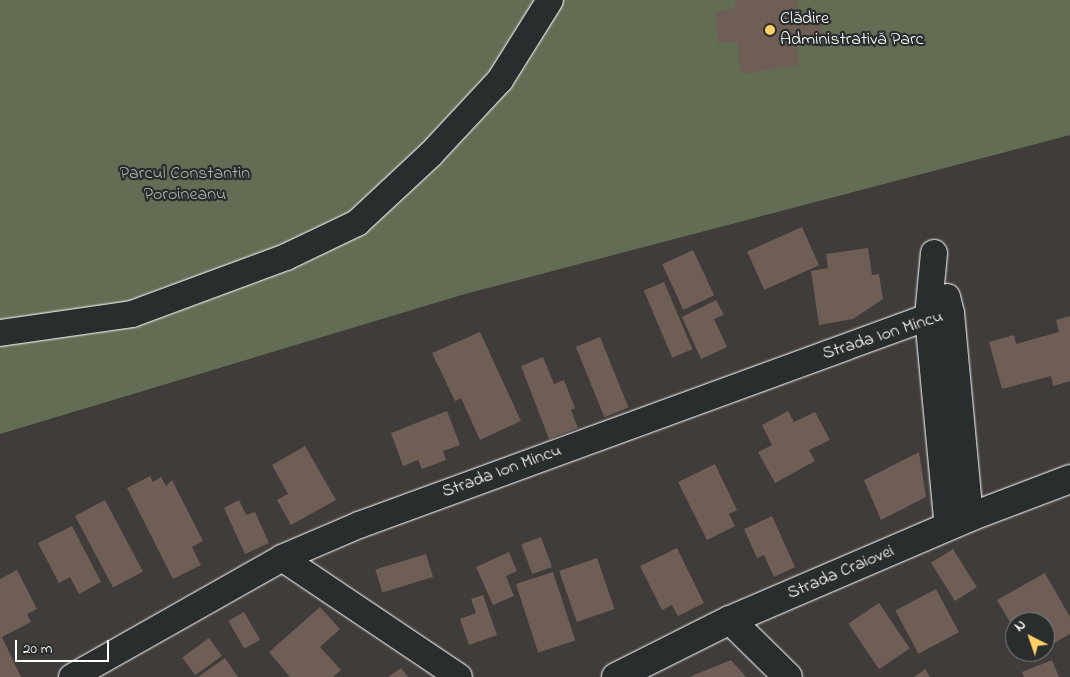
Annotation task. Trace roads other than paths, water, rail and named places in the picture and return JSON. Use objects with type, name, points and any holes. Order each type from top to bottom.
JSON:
[{"type":"main road","name":"Strada Craiovei","points":[[616,677],[730,620],[959,522],[1070,479]]},
{"type":"main road","points":[[730,620],[788,677]]},
{"type":"street","points":[[0,333],[132,314],[286,257],[357,223],[431,154],[500,80],[550,0]]},
{"type":"street","name":"Strada Ion Mincu","points":[[72,677],[282,558],[359,525],[940,315],[959,522]]},
{"type":"street","points":[[282,558],[459,677]]},
{"type":"place","name":"Clădire Administrativă Parc","points":[[770,30]]},
{"type":"park label","name":"Parcul Constantin Poroineanu","points":[[185,185]]}]
